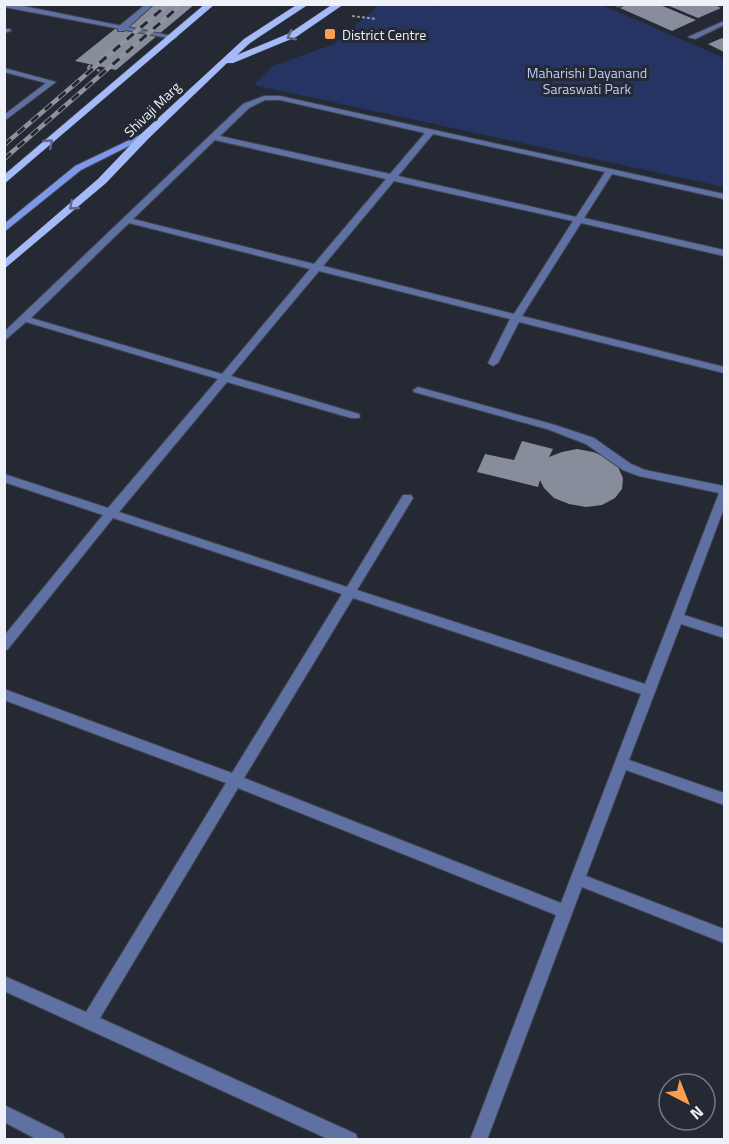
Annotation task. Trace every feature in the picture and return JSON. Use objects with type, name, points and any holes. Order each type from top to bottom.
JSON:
[{"type":"main road","points":[[4,182],[211,4]]},
{"type":"main road","points":[[173,38],[220,4]]},
{"type":"main road","points":[[221,64],[247,41],[305,4]]},
{"type":"main road","name":"Shivaji Marg","points":[[4,266],[102,182],[145,136],[221,64],[293,35],[340,4]]},
{"type":"main road","points":[[4,230],[78,168],[145,136]]},
{"type":"street","points":[[121,29],[151,4]]},
{"type":"street","points":[[4,5],[173,38]]},
{"type":"street","points":[[692,37],[724,23]]},
{"type":"street","points":[[4,70],[52,82],[4,119]]},
{"type":"street","points":[[4,338],[246,106],[264,98],[280,98],[724,196]]},
{"type":"street","points":[[4,646],[111,513],[430,132]]},
{"type":"street","points":[[214,137],[724,253]]},
{"type":"street","points":[[493,363],[516,318],[610,171]]},
{"type":"street","points":[[127,220],[724,370]]},
{"type":"street","points":[[25,319],[355,416]]},
{"type":"street","points":[[418,390],[551,427],[590,441],[627,467],[643,473],[724,492],[720,516],[677,618],[478,1140]]},
{"type":"street","points":[[4,477],[649,692]]},
{"type":"street","points":[[90,1020],[407,498]]},
{"type":"street","points":[[677,618],[724,633]]},
{"type":"street","points":[[4,694],[234,780],[565,912]]},
{"type":"street","points":[[621,764],[724,799]]},
{"type":"street","points":[[578,879],[724,936]]},
{"type":"street","points":[[4,983],[90,1020],[350,1140]]},
{"type":"street","points":[[4,1113],[57,1140]]},
{"type":"path","points":[[87,68],[110,49]]},
{"type":"green space","name":"Maharishi Dayanand Saraswati Park","points":[[445,4],[602,5],[724,58],[724,187],[254,85],[273,66],[334,44],[379,5],[440,7]]},
{"type":"building","points":[[146,4],[195,4],[116,70],[75,61]]},
{"type":"building","points":[[628,4],[658,4],[696,20],[672,31],[620,8]]},
{"type":"building","points":[[713,4],[721,8],[698,18],[667,5]]},
{"type":"building","points":[[724,39],[724,52],[708,44]]},
{"type":"building","points":[[522,441],[553,449],[549,457],[577,449],[608,458],[618,467],[623,478],[622,489],[615,498],[602,505],[586,507],[554,498],[540,480],[538,487],[477,472],[485,454],[514,460]]},
{"type":"railway","points":[[4,145],[168,4]]},
{"type":"railway","points":[[4,159],[182,4]]},
{"type":"place","name":"District Centre","points":[[330,34]]}]
